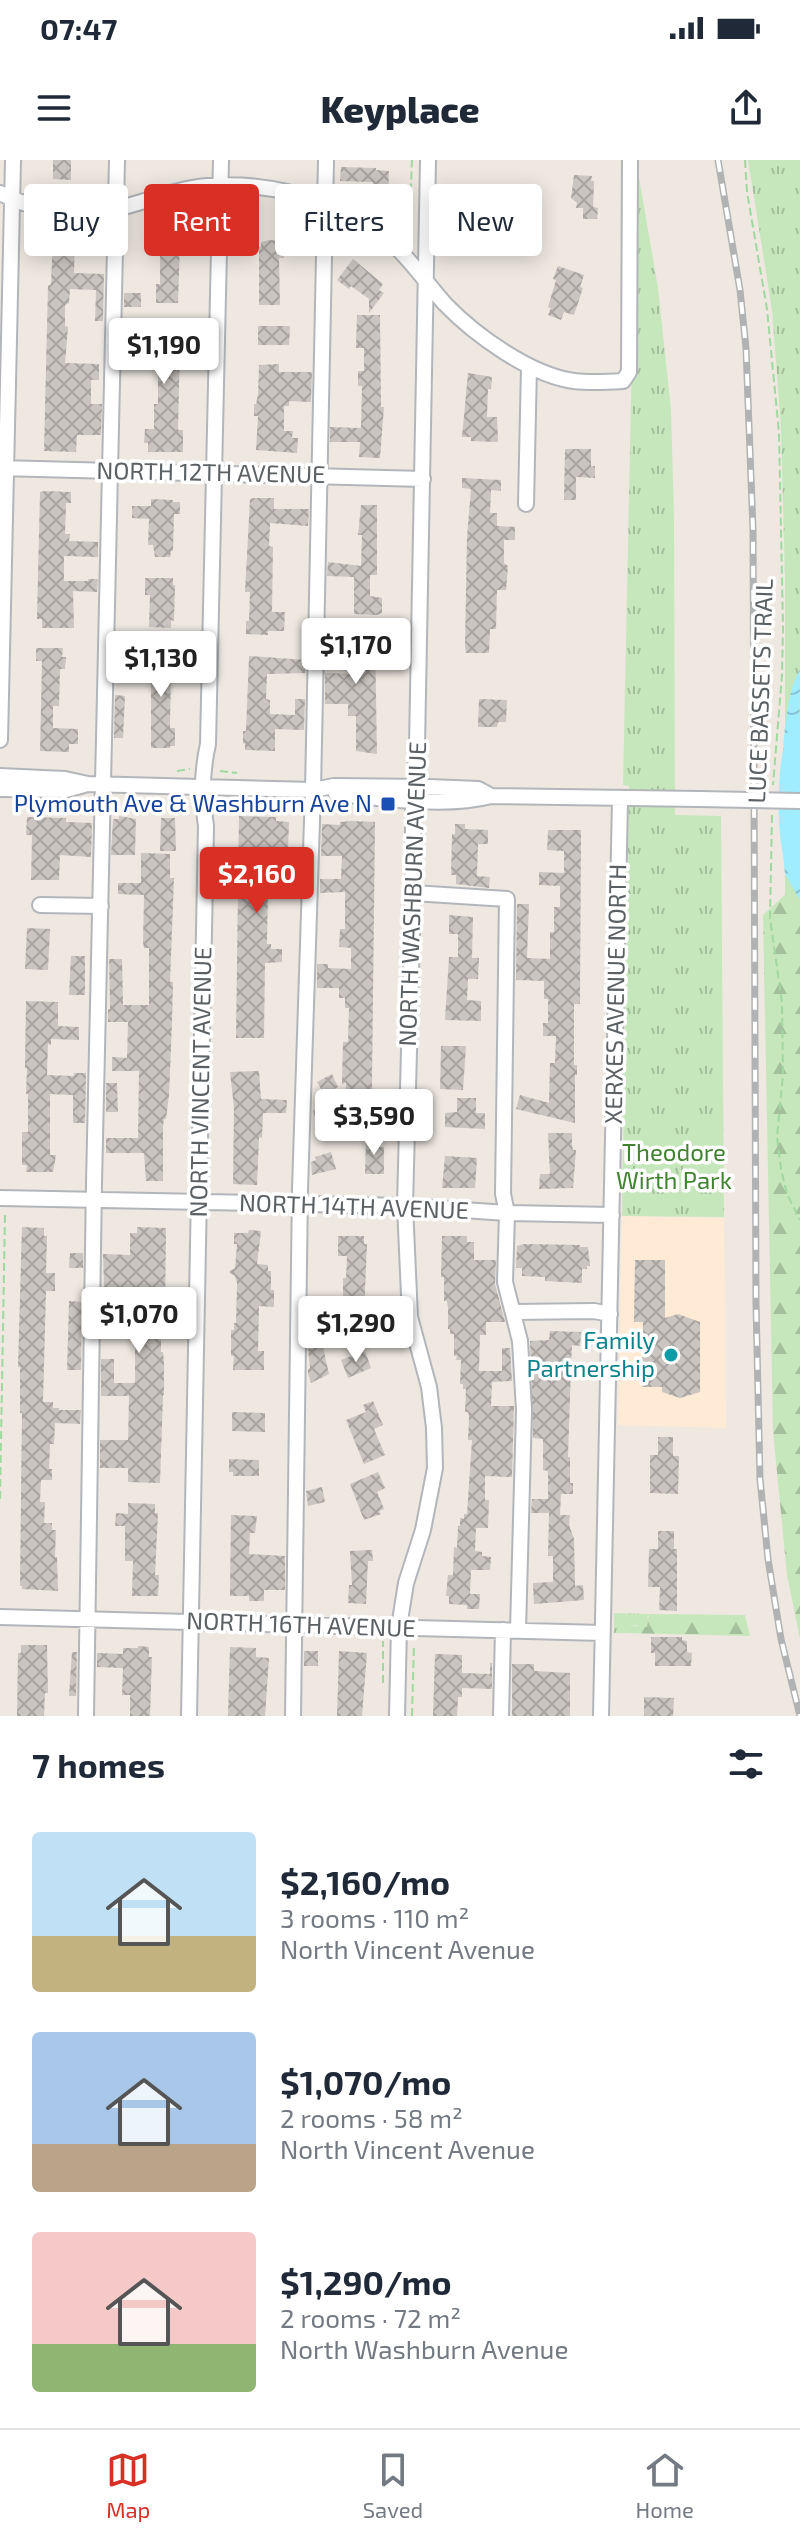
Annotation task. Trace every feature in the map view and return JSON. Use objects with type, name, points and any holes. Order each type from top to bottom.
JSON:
[{"type":"street","points":[[0,740],[6,197],[13,160]]},
{"type":"street","points":[[117,160],[117,184]]},
{"type":"street","name":"NORTH VINCENT AVENUE","points":[[220,184],[221,160]]},
{"type":"street","points":[[325,184],[326,160]]},
{"type":"street","name":"NORTH WASHBURN AVENUE","points":[[397,1716],[399,1627],[406,1583],[423,1530],[435,1468],[429,1387],[410,1317],[405,1206],[428,160]]},
{"type":"street","points":[[405,256],[445,304],[474,330],[529,366],[573,381],[623,381],[629,372],[630,160]]},
{"type":"street","points":[[86,1716],[101,906],[96,784],[111,471],[115,256]]},
{"type":"street","name":"NORTH VINCENT AVENUE","points":[[189,1716],[206,826],[203,787],[208,744],[219,256]]},
{"type":"street","points":[[293,1716],[300,1189],[313,790],[324,256]]},
{"type":"street","points":[[526,504],[529,366]]},
{"type":"street","name":"NORTH 12TH AVENUE","points":[[3,468],[423,479]]},
{"type":"street","points":[[0,776],[65,779],[96,784],[313,790],[334,786],[476,800],[491,796],[800,801]]},
{"type":"street","points":[[0,789],[66,790],[96,784]]},
{"type":"street","name":"XERXES AVENUE NORTH","points":[[601,1716],[620,800]]},
{"type":"street","points":[[413,893],[507,899],[503,1194],[507,1213],[505,1282],[520,1341],[524,1410],[511,1630],[501,1716]]},
{"type":"street","points":[[40,905],[101,906]]},
{"type":"street","name":"NORTH 14TH AVENUE","points":[[1,1204],[94,1200],[405,1206],[507,1213],[612,1215]]},
{"type":"street","points":[[513,1312],[594,1311],[610,1314]]},
{"type":"street","name":"NORTH 16TH AVENUE","points":[[0,1617],[602,1633]]},
{"type":"path","points":[[411,184],[412,160]]},
{"type":"path","name":"LUCE BASSETS TRAIL","points":[[745,160],[747,192],[767,309],[779,433],[783,627],[772,793]]},
{"type":"path","name":"LUCE BASSETS TRAIL","points":[[772,807],[770,918],[782,1003],[783,1075],[777,1136],[787,1194],[800,1220]]},
{"type":"path","points":[[0,1499],[5,1213],[1,1204]]},
{"type":"path","points":[[412,1716],[414,1639]]},
{"type":"shaded area","points":[[622,1216],[724,1218],[726,1428],[618,1425]]},
{"type":"green space","name":"Theodore Wirth Park","points":[[636,160],[658,288],[671,410],[675,815],[721,816],[724,1217],[622,1216],[629,786],[623,785]]},
{"type":"green space","name":"Theodore Wirth Park","points":[[748,160],[800,160],[800,1546],[785,1168],[785,579],[781,428],[772,310]]},
{"type":"green space","points":[[792,888],[800,900],[800,1639],[787,1575],[773,1431],[763,915]]},
{"type":"green space","points":[[614,1613],[649,1614],[647,1618],[650,1620],[647,1628],[635,1625],[623,1627],[625,1633],[614,1633]]},
{"type":"green space","points":[[649,1614],[745,1615],[750,1636],[625,1633],[625,1625],[647,1627]]},
{"type":"water","points":[[800,670],[799,784],[782,783],[788,708]]},
{"type":"water","points":[[779,817],[800,817],[800,900],[785,874]]},
{"type":"building","points":[[53,160],[71,160],[71,180],[53,179]]},
{"type":"building","points":[[341,167],[389,171],[389,184],[340,181]]},
{"type":"building","points":[[574,175],[592,176],[593,207],[598,208],[597,219],[583,219],[583,208],[576,208],[577,203],[571,198]]},
{"type":"building","points":[[275,240],[275,256],[284,256],[279,258],[280,305],[259,305],[261,242]]},
{"type":"building","points":[[52,256],[74,256],[74,273],[104,274],[103,321],[95,321],[96,290],[70,289],[69,303],[65,305],[65,326],[68,327],[65,363],[99,364],[99,380],[91,380],[91,404],[102,404],[101,435],[77,435],[76,452],[44,451],[48,286],[51,284]]},
{"type":"building","points":[[160,256],[180,256],[178,303],[156,303],[156,284],[160,284]]},
{"type":"building","points":[[353,259],[383,284],[379,290],[384,293],[369,313],[369,299],[337,280]]},
{"type":"building","points":[[558,266],[584,275],[574,315],[564,312],[561,320],[548,315]]},
{"type":"building","points":[[124,293],[141,293],[141,307],[124,307]]},
{"type":"building","points":[[357,315],[380,315],[381,407],[384,407],[380,458],[359,457],[360,442],[330,442],[330,427],[361,428],[362,386],[358,386],[358,371],[364,371],[364,348],[356,348]]},
{"type":"building","points":[[159,326],[183,326],[178,430],[183,430],[183,452],[148,452],[148,443],[144,443],[145,429],[154,429],[154,404],[158,404],[158,345],[123,345],[123,330],[159,331]]},
{"type":"building","points":[[258,326],[290,326],[289,345],[258,345]]},
{"type":"building","points":[[279,364],[279,372],[312,372],[311,402],[289,401],[289,406],[284,406],[284,431],[293,431],[292,438],[298,438],[297,453],[256,450],[258,416],[254,416],[254,404],[258,395],[259,365]]},
{"type":"building","points":[[468,373],[492,377],[491,389],[488,389],[487,417],[497,417],[498,442],[471,441],[471,437],[462,437]]},
{"type":"building","points":[[565,449],[591,449],[591,466],[595,466],[595,478],[576,477],[576,500],[564,500]]},
{"type":"building","points":[[462,478],[501,480],[501,491],[491,490],[490,513],[497,513],[497,526],[515,527],[515,540],[504,540],[504,563],[508,566],[506,590],[497,590],[496,629],[490,629],[489,653],[466,653],[465,647],[471,489],[462,488]]},
{"type":"building","points":[[40,492],[71,492],[71,503],[66,503],[65,534],[70,534],[69,541],[98,542],[98,557],[64,556],[64,581],[98,579],[97,592],[73,591],[74,628],[42,628],[42,619],[37,619]]},
{"type":"building","points":[[274,498],[274,509],[309,509],[308,526],[270,523],[269,546],[273,547],[272,612],[285,612],[284,631],[268,631],[268,635],[246,634],[250,592],[245,592],[250,499]]},
{"type":"building","points":[[151,499],[180,502],[180,514],[174,514],[173,551],[170,557],[155,557],[153,545],[148,545],[149,519],[132,518],[132,506],[151,506]]},
{"type":"building","points":[[361,505],[377,505],[377,575],[370,575],[370,596],[382,598],[382,613],[377,615],[354,614],[354,577],[327,576],[328,562],[361,566],[362,535],[358,535]]},
{"type":"building","points":[[145,578],[173,578],[174,621],[171,620],[171,628],[149,627],[150,595],[145,595]]},
{"type":"building","points":[[326,633],[375,635],[377,754],[356,751],[356,716],[348,716],[348,704],[325,704],[325,673],[354,674],[355,651],[326,652]]},
{"type":"building","points":[[36,648],[63,648],[62,657],[66,657],[65,669],[60,669],[59,706],[53,706],[53,728],[78,729],[78,744],[69,744],[69,752],[40,751],[42,661],[36,661]]},
{"type":"building","points":[[151,653],[177,655],[176,670],[171,672],[170,728],[175,728],[175,746],[170,748],[151,748],[151,671],[146,671],[146,660],[151,660]]},
{"type":"building","points":[[249,656],[306,660],[305,673],[267,674],[266,699],[270,700],[270,714],[295,715],[295,699],[305,699],[304,730],[275,729],[275,751],[245,750],[243,743]]},
{"type":"building","points":[[115,695],[125,696],[123,738],[114,738]]},
{"type":"building","points":[[479,699],[507,700],[506,722],[498,722],[497,727],[478,727]]},
{"type":"building","points":[[119,816],[136,819],[135,855],[111,855],[113,819],[119,819]]},
{"type":"building","points":[[239,816],[276,817],[276,821],[289,822],[288,850],[301,851],[301,864],[275,863],[275,887],[268,888],[267,944],[271,944],[271,949],[282,949],[282,962],[265,963],[264,1038],[236,1038]]},
{"type":"building","points":[[27,817],[66,818],[66,822],[92,823],[91,857],[60,855],[59,880],[31,880],[32,835],[26,835]]},
{"type":"building","points":[[161,818],[175,818],[176,851],[160,851]]},
{"type":"building","points":[[340,822],[375,822],[374,1124],[349,1123],[350,1095],[346,1095],[346,1082],[342,1085],[343,1042],[348,1042],[349,1008],[345,1008],[345,998],[339,998],[339,988],[317,988],[317,964],[351,969],[351,948],[339,947],[340,929],[345,929],[345,892],[320,893],[320,879],[341,879],[342,856],[321,856],[322,824],[340,825]]},
{"type":"building","points":[[455,824],[465,824],[465,829],[488,830],[488,844],[478,844],[477,876],[490,877],[489,888],[456,884],[456,875],[451,875]]},
{"type":"building","points":[[548,830],[581,830],[580,1004],[574,1004],[574,1065],[577,1065],[575,1123],[516,1109],[520,1095],[549,1103],[550,1063],[555,1063],[556,1036],[543,1036],[543,1023],[548,1023],[544,981],[516,980],[517,904],[529,904],[527,958],[550,959],[550,932],[554,932],[554,907],[560,907],[560,886],[539,885],[539,872],[564,873],[564,851],[547,850]]},
{"type":"building","points":[[141,853],[170,854],[170,878],[174,878],[170,982],[173,982],[172,1023],[169,1095],[163,1126],[163,1181],[146,1181],[144,1153],[106,1153],[106,1138],[138,1138],[139,1071],[112,1071],[112,1057],[127,1058],[128,1022],[108,1022],[108,1009],[109,959],[122,959],[123,1005],[149,1005],[149,948],[144,948],[143,942],[144,895],[118,894],[118,883],[141,883]]},
{"type":"building","points":[[449,915],[473,917],[472,958],[479,958],[478,979],[468,979],[467,1000],[481,1001],[481,1021],[445,1020],[449,957],[458,957],[458,934],[449,934]]},
{"type":"building","points":[[27,928],[50,929],[48,970],[25,969]]},
{"type":"building","points":[[71,956],[85,956],[85,995],[69,995]]},
{"type":"building","points":[[26,1001],[58,1002],[58,1026],[79,1027],[79,1040],[51,1039],[51,1045],[48,1044],[47,1075],[86,1073],[85,1123],[73,1123],[73,1095],[50,1094],[50,1155],[56,1155],[53,1172],[26,1172],[27,1165],[22,1165],[22,1132],[28,1132]]},
{"type":"building","points":[[441,1046],[466,1046],[463,1090],[440,1089]]},
{"type":"building","points":[[259,1071],[261,1099],[287,1100],[286,1113],[263,1113],[257,1185],[233,1184],[234,1108],[230,1072]]},
{"type":"building","points":[[332,1074],[338,1087],[324,1094],[317,1082]]},
{"type":"building","points":[[106,1083],[117,1083],[118,1112],[106,1112]]},
{"type":"building","points":[[457,1098],[476,1098],[476,1113],[485,1113],[485,1129],[445,1127],[445,1113],[457,1112]]},
{"type":"building","points":[[325,1105],[331,1119],[318,1125],[313,1111]]},
{"type":"building","points":[[548,1133],[572,1133],[573,1150],[576,1150],[573,1188],[539,1189],[540,1174],[550,1174]]},
{"type":"building","points":[[366,1137],[378,1137],[378,1147],[384,1147],[384,1174],[365,1174]]},
{"type":"building","points":[[331,1152],[336,1169],[312,1175],[311,1162],[316,1160],[315,1157]]},
{"type":"building","points":[[445,1156],[477,1158],[475,1188],[442,1188]]},
{"type":"building","points":[[22,1227],[44,1228],[44,1236],[47,1236],[46,1273],[55,1273],[55,1291],[46,1291],[43,1402],[53,1402],[53,1408],[59,1410],[81,1410],[80,1424],[55,1423],[54,1444],[50,1444],[52,1480],[41,1480],[40,1502],[45,1502],[44,1523],[52,1523],[52,1530],[56,1530],[58,1591],[22,1589],[20,1586],[22,1413],[18,1367]]},
{"type":"building","points":[[137,1227],[166,1228],[165,1320],[161,1319],[164,1395],[160,1483],[128,1482],[128,1468],[100,1468],[100,1440],[128,1440],[129,1396],[101,1396],[101,1359],[114,1359],[114,1383],[135,1383],[135,1325],[138,1325],[138,1294],[115,1294],[115,1321],[105,1321],[103,1254],[130,1255],[130,1233],[137,1233]]},
{"type":"building","points":[[249,1230],[261,1231],[257,1264],[268,1265],[268,1271],[271,1271],[274,1307],[259,1306],[258,1351],[264,1351],[264,1370],[233,1370],[231,1330],[234,1330],[236,1323],[237,1283],[235,1276],[229,1272],[235,1268],[237,1244],[234,1244],[234,1233],[248,1233]]},
{"type":"building","points":[[338,1236],[364,1236],[364,1244],[367,1244],[366,1328],[338,1327],[338,1308],[343,1308],[347,1256],[338,1256]]},
{"type":"building","points":[[442,1236],[467,1236],[467,1242],[474,1242],[474,1260],[496,1260],[495,1284],[505,1322],[486,1322],[486,1335],[480,1335],[479,1371],[502,1371],[502,1348],[510,1348],[512,1381],[492,1382],[491,1406],[514,1406],[512,1477],[485,1476],[485,1500],[489,1500],[488,1528],[476,1528],[475,1551],[491,1557],[490,1570],[471,1570],[470,1594],[480,1594],[479,1609],[449,1604],[449,1596],[446,1596],[448,1575],[453,1575],[454,1547],[457,1548],[460,1518],[464,1519],[464,1514],[467,1514],[472,1440],[468,1440],[466,1389],[460,1384],[461,1360],[456,1360],[457,1356],[454,1356],[454,1334],[450,1334],[448,1329],[444,1277],[441,1277]]},
{"type":"building","points":[[517,1246],[588,1247],[590,1266],[582,1269],[582,1283],[522,1276],[522,1268],[516,1268]]},
{"type":"building","points":[[70,1253],[83,1253],[83,1268],[69,1268]]},
{"type":"building","name":"Family Partnership","points":[[635,1260],[665,1260],[665,1318],[678,1314],[700,1322],[700,1392],[680,1398],[662,1392],[662,1387],[642,1387],[643,1322],[634,1322]]},
{"type":"building","points":[[69,1301],[82,1302],[81,1370],[67,1370]]},
{"type":"building","points":[[550,1331],[581,1332],[580,1346],[572,1345],[568,1457],[573,1494],[561,1494],[560,1515],[570,1515],[575,1586],[583,1585],[584,1600],[534,1604],[533,1583],[553,1582],[553,1556],[548,1556],[549,1513],[531,1513],[532,1499],[548,1499],[548,1471],[543,1470],[543,1439],[533,1438],[530,1341],[549,1340]]},
{"type":"building","points":[[323,1347],[329,1374],[311,1383],[308,1349]]},
{"type":"building","points":[[365,1351],[371,1368],[348,1378],[341,1360]]},
{"type":"building","points":[[373,1401],[383,1425],[374,1429],[385,1455],[364,1464],[346,1420],[366,1412],[363,1405]]},
{"type":"building","points":[[232,1412],[265,1413],[265,1432],[232,1431]]},
{"type":"building","points":[[658,1437],[673,1437],[673,1456],[679,1456],[678,1494],[650,1493],[650,1455],[658,1455]]},
{"type":"building","points":[[229,1459],[259,1460],[259,1476],[233,1476],[233,1472],[229,1472]]},
{"type":"building","points":[[378,1472],[385,1488],[377,1492],[384,1509],[379,1511],[381,1514],[364,1520],[350,1484]]},
{"type":"building","points":[[322,1487],[325,1502],[308,1506],[306,1491]]},
{"type":"building","points":[[128,1503],[155,1504],[155,1513],[158,1513],[155,1575],[159,1575],[158,1596],[132,1596],[133,1561],[125,1561],[125,1526],[115,1526],[116,1513],[128,1514]]},
{"type":"building","points":[[231,1515],[257,1516],[255,1533],[250,1533],[249,1554],[285,1556],[285,1590],[264,1590],[264,1601],[249,1601],[249,1596],[230,1596]]},
{"type":"building","points":[[658,1531],[674,1531],[677,1611],[659,1610],[660,1587],[648,1587],[649,1549],[658,1549]]},
{"type":"building","points":[[372,1550],[373,1561],[368,1561],[366,1604],[348,1603],[349,1585],[352,1585],[350,1551]]},
{"type":"building","points":[[651,1637],[682,1637],[687,1641],[687,1652],[692,1653],[691,1666],[655,1666]]},
{"type":"building","points":[[21,1645],[47,1645],[48,1693],[45,1693],[44,1716],[17,1716],[18,1653],[21,1653]]},
{"type":"building","points":[[149,1647],[149,1657],[152,1657],[150,1716],[130,1716],[130,1695],[122,1695],[123,1668],[97,1667],[97,1653],[123,1654],[123,1648]]},
{"type":"building","points":[[230,1647],[256,1648],[256,1657],[269,1658],[265,1716],[228,1716]]},
{"type":"building","points":[[304,1651],[318,1651],[318,1666],[304,1666]]},
{"type":"building","points":[[339,1651],[367,1653],[362,1716],[337,1716]]},
{"type":"building","points":[[72,1652],[77,1652],[76,1696],[69,1696]]},
{"type":"building","points":[[435,1654],[462,1655],[462,1673],[490,1674],[492,1663],[492,1689],[462,1688],[457,1716],[433,1716]]},
{"type":"building","points":[[512,1664],[534,1664],[534,1671],[570,1673],[570,1716],[512,1716]]},
{"type":"building","points":[[644,1697],[674,1698],[673,1716],[644,1716]]},
{"type":"waterway","points":[[800,733],[793,764],[791,802],[793,840],[800,871]]},
{"type":"railway","points":[[718,160],[740,290],[746,348],[753,530],[756,1304],[760,1479],[768,1559],[781,1639],[800,1716]]},
{"type":"place","name":"Plymouth Ave & Washburn Ave N","points":[[388,804]]},
{"type":"place","name":"Family Partnership","points":[[671,1355]]}]
